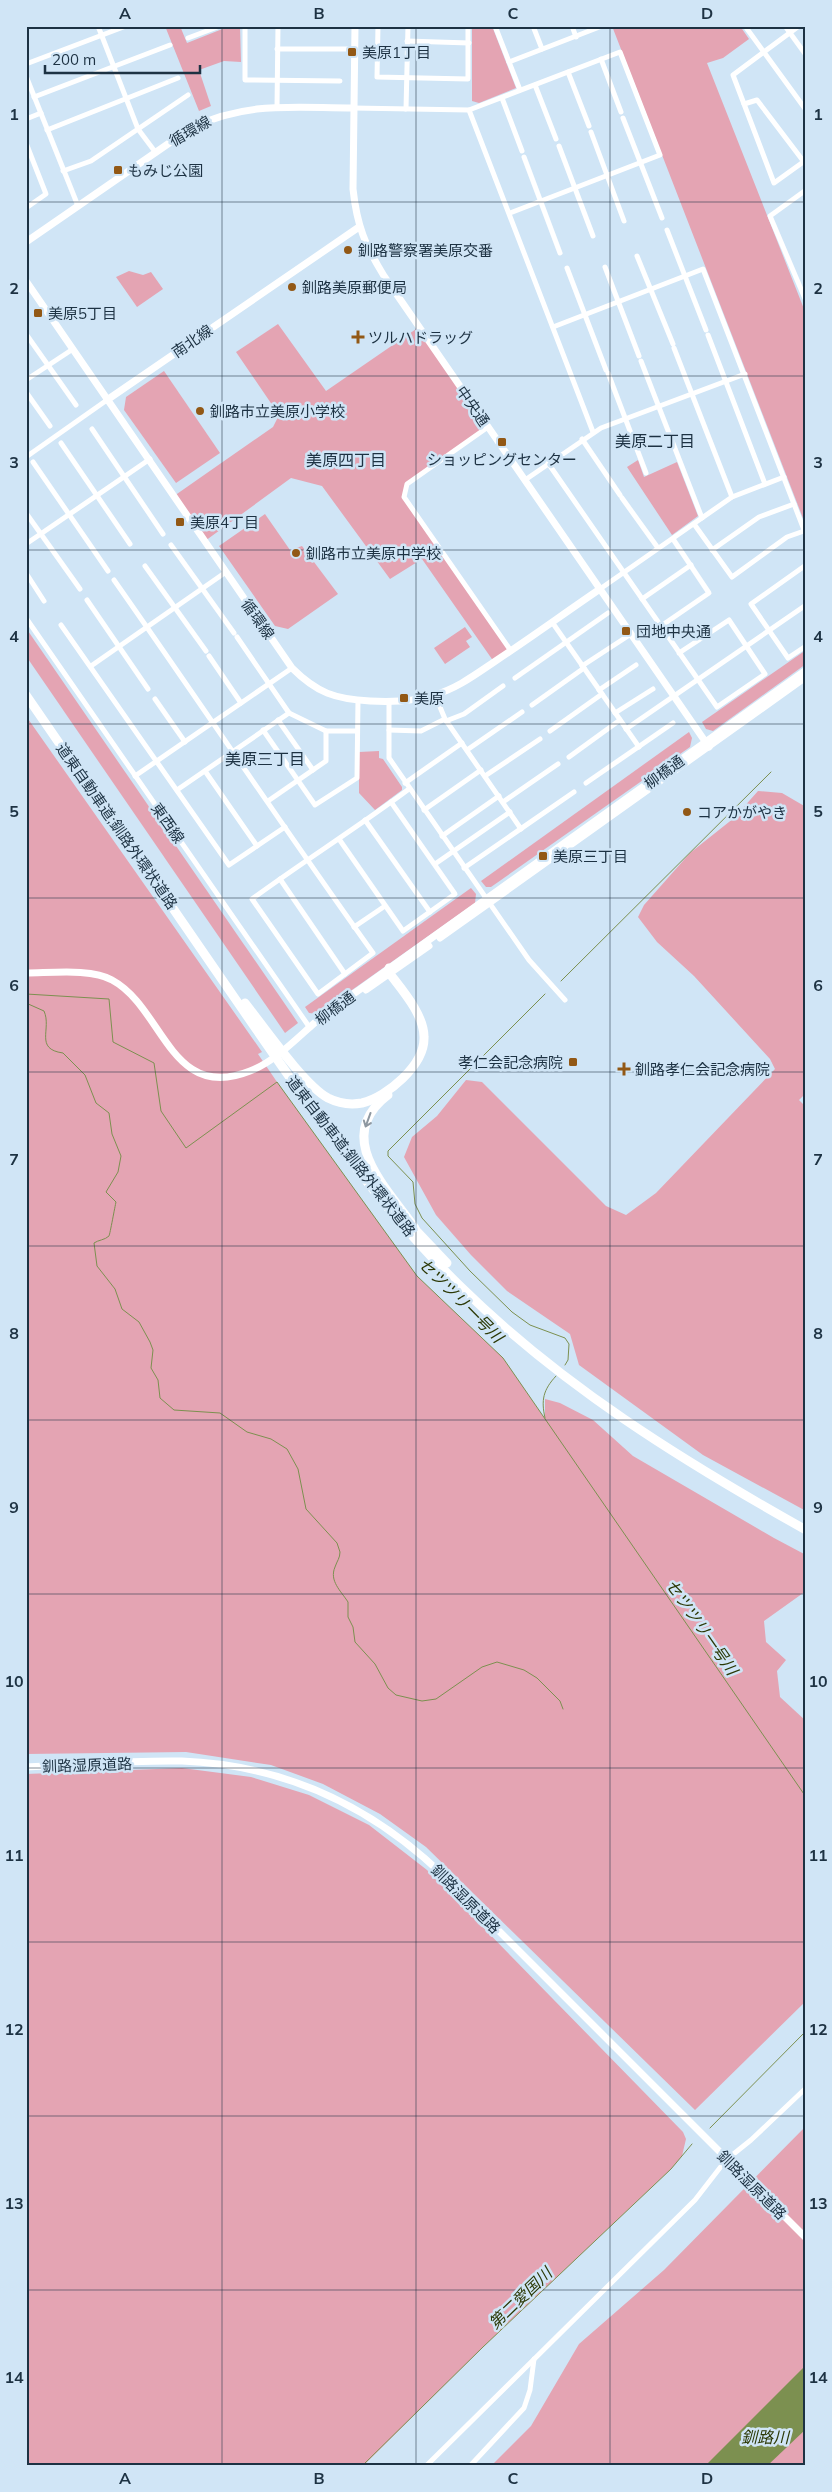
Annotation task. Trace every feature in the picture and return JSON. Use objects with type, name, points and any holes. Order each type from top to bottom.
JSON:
[{"type":"highway","name":"道東自動車道;釧路外環状道路","points":[[26,688],[273,1046]]},
{"type":"highway","name":"道東自動車道;釧路外環状道路","points":[[26,695],[273,1046]]},
{"type":"highway","points":[[273,1046],[318,1092],[340,1102],[362,1102],[371,1099],[401,1079],[419,1058],[424,1038],[418,1017],[391,971]]},
{"type":"highway","points":[[391,971],[425,1019],[429,1037],[428,1049],[424,1061],[415,1073],[382,1100],[368,1115],[364,1132],[365,1150],[378,1176],[422,1238]]},
{"type":"highway","name":"道東自動車道;釧路外環状道路","points":[[282,1057],[369,1175],[422,1238],[502,1318],[588,1388],[680,1451],[806,1523]]},
{"type":"highway","name":"道東自動車道;釧路外環状道路","points":[[282,1057],[394,1214],[458,1284],[498,1322],[541,1359],[631,1425],[678,1456],[806,1530]]},
{"type":"street","points":[[98,26],[138,129],[156,152]]},
{"type":"street","points":[[26,64],[126,26]]},
{"type":"street","points":[[188,38],[220,26]]},
{"type":"street","points":[[245,26],[245,80],[340,81]]},
{"type":"street","points":[[277,107],[278,26]]},
{"type":"street","name":"中央通","points":[[354,26],[353,189],[358,227],[364,242],[384,276],[708,744]]},
{"type":"street","points":[[378,26],[377,77],[468,79],[468,26]]},
{"type":"street","points":[[406,109],[408,26]]},
{"type":"street","points":[[495,26],[520,90]]},
{"type":"street","points":[[533,26],[542,49]]},
{"type":"street","points":[[572,26],[576,37]]},
{"type":"street","points":[[509,62],[602,26]]},
{"type":"street","points":[[745,26],[806,110]]},
{"type":"street","points":[[785,26],[806,55]]},
{"type":"street","points":[[744,104],[757,100],[805,161],[774,183],[744,104],[733,74],[799,26]]},
{"type":"street","points":[[408,42],[469,43]]},
{"type":"street","points":[[34,97],[170,45]]},
{"type":"street","points":[[277,49],[354,49]]},
{"type":"street","points":[[354,108],[469,110],[620,52],[660,155],[510,213]]},
{"type":"street","points":[[601,59],[662,218]]},
{"type":"street","points":[[568,72],[589,126]]},
{"type":"street","points":[[26,76],[78,206]]},
{"type":"street","points":[[47,130],[178,78]]},
{"type":"street","points":[[535,85],[556,139]]},
{"type":"street","points":[[63,171],[91,161],[188,95]]},
{"type":"street","points":[[502,98],[560,252]]},
{"type":"street","name":"循環線","points":[[26,242],[191,128],[220,115],[249,108],[354,108]]},
{"type":"street","points":[[469,110],[593,432]]},
{"type":"street","points":[[26,118],[41,113]]},
{"type":"street","points":[[591,132],[624,221]]},
{"type":"street","points":[[26,143],[46,194],[26,208]]},
{"type":"street","points":[[558,146],[593,236]]},
{"type":"street","points":[[806,190],[770,216],[806,301]]},
{"type":"street","name":"南北線","points":[[26,457],[358,227]]},
{"type":"street","points":[[667,230],[765,484]]},
{"type":"street","points":[[638,256],[732,497]]},
{"type":"street","points":[[605,266],[702,518]]},
{"type":"street","points":[[567,268],[646,473]]},
{"type":"street","points":[[554,327],[703,269],[805,533],[787,537],[732,576],[694,524]]},
{"type":"street","name":"循環線","points":[[26,281],[292,668],[305,681],[322,692],[345,700],[389,702],[435,695],[454,688],[511,651],[600,588]]},
{"type":"street","points":[[26,334],[76,406]]},
{"type":"street","points":[[26,380],[73,349]]},
{"type":"street","points":[[524,480],[593,432],[725,380],[745,374]]},
{"type":"street","points":[[26,392],[50,426]]},
{"type":"street","points":[[488,427],[407,484],[404,497],[511,651]]},
{"type":"street","points":[[92,429],[163,534]]},
{"type":"street","points":[[582,439],[658,548]]},
{"type":"street","points":[[61,443],[130,544]]},
{"type":"street","points":[[26,544],[150,460]]},
{"type":"street","points":[[33,462],[108,571]]},
{"type":"street","points":[[548,463],[679,653],[717,707],[765,674],[729,620],[679,653]]},
{"type":"street","points":[[600,588],[732,497],[784,477]]},
{"type":"street","points":[[712,550],[759,518],[794,504]]},
{"type":"street","points":[[26,513],[80,590]]},
{"type":"street","points":[[661,626],[709,593],[673,539]]},
{"type":"street","points":[[171,545],[289,713],[326,731],[357,731]]},
{"type":"street","points":[[642,599],[691,565]]},
{"type":"street","points":[[806,565],[751,604],[788,658],[806,646]]},
{"type":"street","points":[[145,566],[241,703]]},
{"type":"street","points":[[91,666],[226,572]]},
{"type":"street","points":[[26,573],[44,600]]},
{"type":"street","points":[[114,580],[268,801],[285,827],[308,860],[354,927],[373,953],[318,994],[252,898],[308,860],[339,839],[410,789]]},
{"type":"street","points":[[87,600],[148,689]]},
{"type":"street","points":[[626,729],[806,606]]},
{"type":"street","points":[[515,678],[608,613]]},
{"type":"street","name":"東西線","points":[[26,618],[310,1028]]},
{"type":"street","points":[[552,622],[639,747]]},
{"type":"street","points":[[61,625],[229,865],[285,827]]},
{"type":"street","points":[[532,704],[631,634]]},
{"type":"street","points":[[550,731],[636,665]]},
{"type":"street","points":[[135,776],[292,668]]},
{"type":"street","name":"柳橋通","points":[[708,744],[806,670]]},
{"type":"street","name":"柳橋通","points":[[26,973],[94,974],[112,979],[132,995],[178,1059],[195,1071],[207,1076],[230,1077],[252,1071],[708,744],[806,677]]},
{"type":"street","points":[[389,730],[421,731],[464,714],[503,686]]},
{"type":"street","points":[[616,713],[653,689]]},
{"type":"street","points":[[435,695],[446,720],[521,829]]},
{"type":"street","points":[[155,699],[185,742]]},
{"type":"street","points":[[264,730],[315,805],[357,778],[358,700]]},
{"type":"street","points":[[389,702],[389,758],[529,960],[565,1000]]},
{"type":"street","points":[[467,750],[522,712]]},
{"type":"street","points":[[177,790],[289,713]]},
{"type":"street","points":[[278,720],[313,770]]},
{"type":"street","points":[[568,757],[620,720]]},
{"type":"street","points":[[586,783],[673,723]]},
{"type":"street","points":[[268,801],[326,761],[326,731]]},
{"type":"street","points":[[485,776],[540,739]]},
{"type":"street","points":[[405,783],[462,743]]},
{"type":"street","points":[[503,802],[558,764]]},
{"type":"street","points":[[424,810],[481,770]]},
{"type":"street","points":[[205,771],[257,846]]},
{"type":"street","points":[[464,868],[574,792]]},
{"type":"street","points":[[442,836],[499,796]]},
{"type":"street","points":[[339,839],[403,931],[430,912],[455,894],[391,802]]},
{"type":"street","points":[[435,864],[510,812]]},
{"type":"street","points":[[365,820],[430,912]]},
{"type":"street","points":[[280,879],[345,974]]},
{"type":"street","points":[[354,927],[385,906]]},
{"type":"street","name":"釧路湿原道路","points":[[26,1767],[181,1761],[232,1767],[262,1772],[296,1783],[364,1812],[398,1836],[432,1864],[806,2238]]},
{"type":"street","points":[[426,2466],[694,2200],[728,2162],[806,2088]]},
{"type":"street","points":[[470,2466],[524,2408],[530,2390],[534,2359]]},
{"type":"shaded area","points":[[165,26],[180,26],[187,43],[230,26],[240,26],[241,62],[224,61],[199,70],[211,106],[199,111]]},
{"type":"shaded area","points":[[472,26],[492,26],[516,88],[479,103],[472,101]]},
{"type":"shaded area","points":[[612,26],[740,26],[749,39],[723,58],[707,63],[806,314],[806,526]]},
{"type":"shaded area","points":[[129,271],[143,275],[151,272],[163,289],[137,307],[116,277]]},
{"type":"shaded area","points":[[278,324],[326,391],[419,327],[488,427],[407,484],[404,497],[511,651],[494,662],[422,559],[390,579],[322,486],[291,478],[205,541],[174,496],[273,427],[279,415],[236,352]]},
{"type":"shaded area","points":[[164,371],[220,453],[176,483],[124,410],[126,397]]},
{"type":"shaded area","points":[[638,460],[644,477],[677,462],[698,516],[672,535],[627,467]]},
{"type":"shaded area","points":[[265,514],[290,550],[302,546],[338,594],[288,629],[275,626],[219,546]]},
{"type":"shaded area","points":[[465,627],[472,637],[466,641],[470,647],[445,664],[434,648]]},
{"type":"shaded area","points":[[26,628],[298,1023],[285,1033],[26,656]]},
{"type":"shaded area","points":[[806,650],[806,664],[713,731],[706,729],[702,722]]},
{"type":"shaded area","points":[[26,716],[262,1052],[258,1054],[277,1082],[417,1276],[503,1358],[545,1419],[545,1399],[560,1403],[593,1420],[633,1456],[806,1555],[806,1591],[764,1621],[766,1642],[786,1660],[777,1671],[780,1697],[806,1721],[806,2001],[695,2110],[426,1847],[380,1814],[323,1784],[271,1765],[186,1752],[26,1754]]},
{"type":"shaded area","points":[[689,732],[692,738],[690,747],[491,887],[486,887],[481,881]]},
{"type":"shaded area","points":[[379,751],[379,758],[383,759],[402,787],[402,790],[375,810],[359,793],[359,752]]},
{"type":"shaded area","points":[[758,791],[782,793],[806,807],[806,1093],[799,1100],[806,1107],[806,1511],[703,1455],[579,1365],[570,1334],[507,1291],[471,1255],[436,1215],[404,1157],[412,1137],[437,1116],[466,1080],[482,1082],[606,1206],[626,1215],[656,1193],[775,1069],[770,1059],[694,976],[657,942],[638,917],[644,905],[690,853],[734,818]]},
{"type":"shaded area","points":[[471,888],[476,894],[475,903],[318,1014],[309,1013],[305,1007]]},
{"type":"shaded area","points":[[182,1768],[251,1777],[309,1795],[369,1825],[427,1870],[683,2132],[686,2139],[682,2156],[671,2169],[483,2347],[363,2466],[26,2466],[26,1774]]},
{"type":"shaded area","points":[[806,2126],[806,2466],[491,2466],[531,2426],[579,2344],[664,2270]]},
{"type":"water","name":"釧路川","points":[[806,2365],[806,2429],[767,2466],[705,2466]]},
{"type":"waterway","points":[[561,981],[771,772]]},
{"type":"waterway","name":"セツツリ一号川","points":[[26,994],[109,999],[113,1042],[154,1063],[161,1111],[186,1148],[277,1082],[417,1276],[503,1358],[806,1797]]},
{"type":"waterway","points":[[545,994],[388,1151],[388,1156],[413,1182],[415,1204],[422,1218],[470,1271],[512,1312],[530,1325],[565,1338],[569,1344],[568,1360],[565,1365]]},
{"type":"waterway","points":[[26,1003],[44,1011],[46,1018],[46,1043],[54,1051],[63,1053],[85,1075],[96,1103],[109,1113],[112,1134],[121,1156],[118,1172],[106,1192],[116,1202],[109,1236],[94,1243],[97,1266],[115,1289],[122,1309],[139,1322],[150,1342],[153,1350],[151,1368],[158,1380],[160,1398],[174,1410],[220,1413],[247,1432],[271,1439],[287,1449],[298,1469],[306,1509],[337,1543],[340,1554],[334,1577],[337,1586],[348,1602],[348,1617],[353,1627],[355,1642],[375,1664],[388,1688],[396,1695],[422,1701],[436,1699],[482,1667],[497,1662],[524,1670],[537,1678],[560,1701],[563,1709]]},
{"type":"waterway","points":[[545,1418],[544,1395],[556,1376]]},
{"type":"waterway","name":"第二愛国川","points":[[710,2128],[806,2031]]},
{"type":"waterway","name":"第二愛国川","points":[[362,2466],[483,2347],[671,2169],[692,2144]]},
{"type":"place","name":"美原1丁目","points":[[352,52]]},
{"type":"place","name":"もみじ公園","points":[[118,170]]},
{"type":"place","name":"釧路警察署美原交番","points":[[348,250]]},
{"type":"place","name":"釧路美原郵便局","points":[[292,287]]},
{"type":"place","name":"美原5丁目","points":[[38,313]]},
{"type":"place","name":"ツルハドラッグ","points":[[358,337]]},
{"type":"place","name":"釧路市立美原小学校","points":[[200,411]]},
{"type":"place","name":"ショッピングセンター","points":[[502,442]]},
{"type":"place","name":"美原4丁目","points":[[180,522]]},
{"type":"place","name":"釧路市立美原中学校","points":[[296,553]]},
{"type":"place","name":"団地中央通","points":[[626,631]]},
{"type":"place","name":"美原","points":[[404,698]]},
{"type":"place","name":"コアかがやき","points":[[687,812]]},
{"type":"place","name":"美原三丁目","points":[[543,856]]},
{"type":"place","name":"孝仁会記念病院","points":[[573,1062]]},
{"type":"place","name":"釧路孝仁会記念病院","points":[[624,1069]]},
{"type":"district","name":"美原二丁目","points":[[655,441]]},
{"type":"district","name":"美原四丁目","points":[[346,460]]},
{"type":"district","name":"美原三丁目","points":[[265,759]]}]
